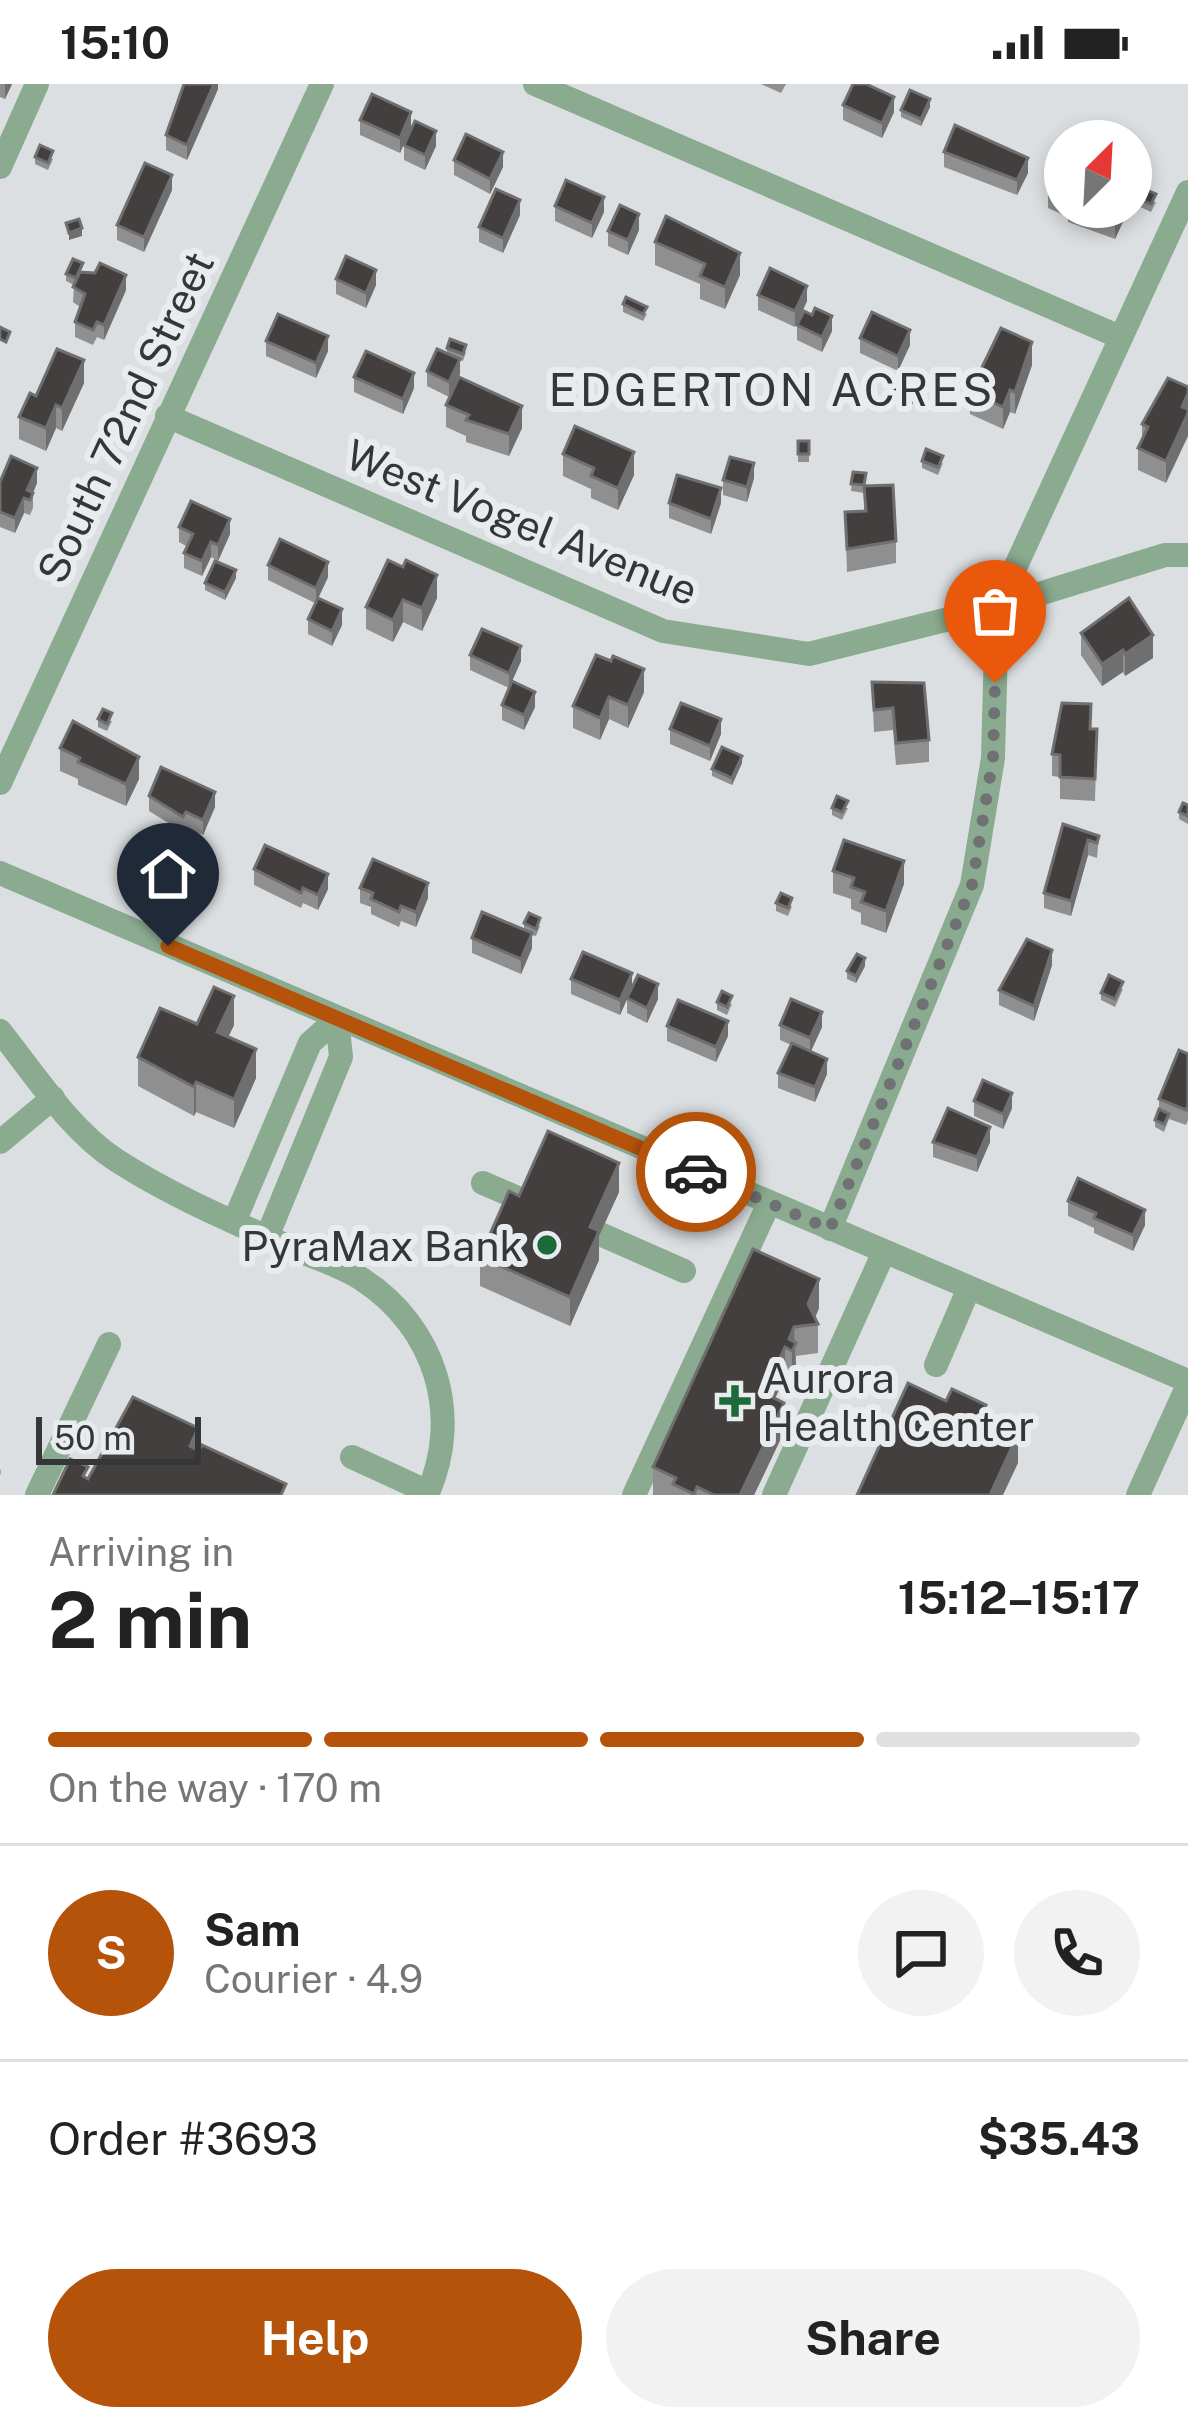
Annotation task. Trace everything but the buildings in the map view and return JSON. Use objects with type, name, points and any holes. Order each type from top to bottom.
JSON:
[{"type":"street","points":[[0,167],[37,84]]},
{"type":"street","name":"South 72nd Street","points":[[0,783],[322,84]]},
{"type":"street","points":[[535,84],[1120,338]]},
{"type":"street","points":[[830,1229],[972,885],[993,758],[997,608],[1188,192]]},
{"type":"street","name":"West Vogel Avenue","points":[[167,416],[663,631],[809,654],[997,608],[1165,555],[1188,555]]},
{"type":"street","points":[[0,873],[1188,1383],[1138,1495]]},
{"type":"street","points":[[234,1222],[310,1043],[337,1019]]},
{"type":"street","points":[[266,1237],[340,1057],[337,1019]]},
{"type":"street","points":[[0,1031],[53,1098],[109,1156],[160,1189],[361,1278],[396,1307],[428,1347],[442,1400],[444,1445],[428,1494],[352,1456]]},
{"type":"street","points":[[0,1142],[53,1098]]},
{"type":"street","points":[[483,1183],[529,1203]]},
{"type":"street","points":[[634,1495],[769,1203]]},
{"type":"street","points":[[600,1234],[684,1271]]},
{"type":"street","points":[[774,1495],[884,1252]]},
{"type":"street","points":[[936,1365],[969,1288]]},
{"type":"street","points":[[37,1495],[109,1344]]},
{"type":"way so far","points":[[696,1172],[830,1229],[936,982],[972,885],[993,758],[995,683]]},
{"type":"place","name":"PyraMax Bank","points":[[547,1245]]},
{"type":"place","name":"Aurora Health Center","points":[[735,1401]]},
{"type":"district","name":"EDGERTON ACRES","points":[[772,389]]},
{"type":"route","points":[[168,946],[696,1172]]}]
